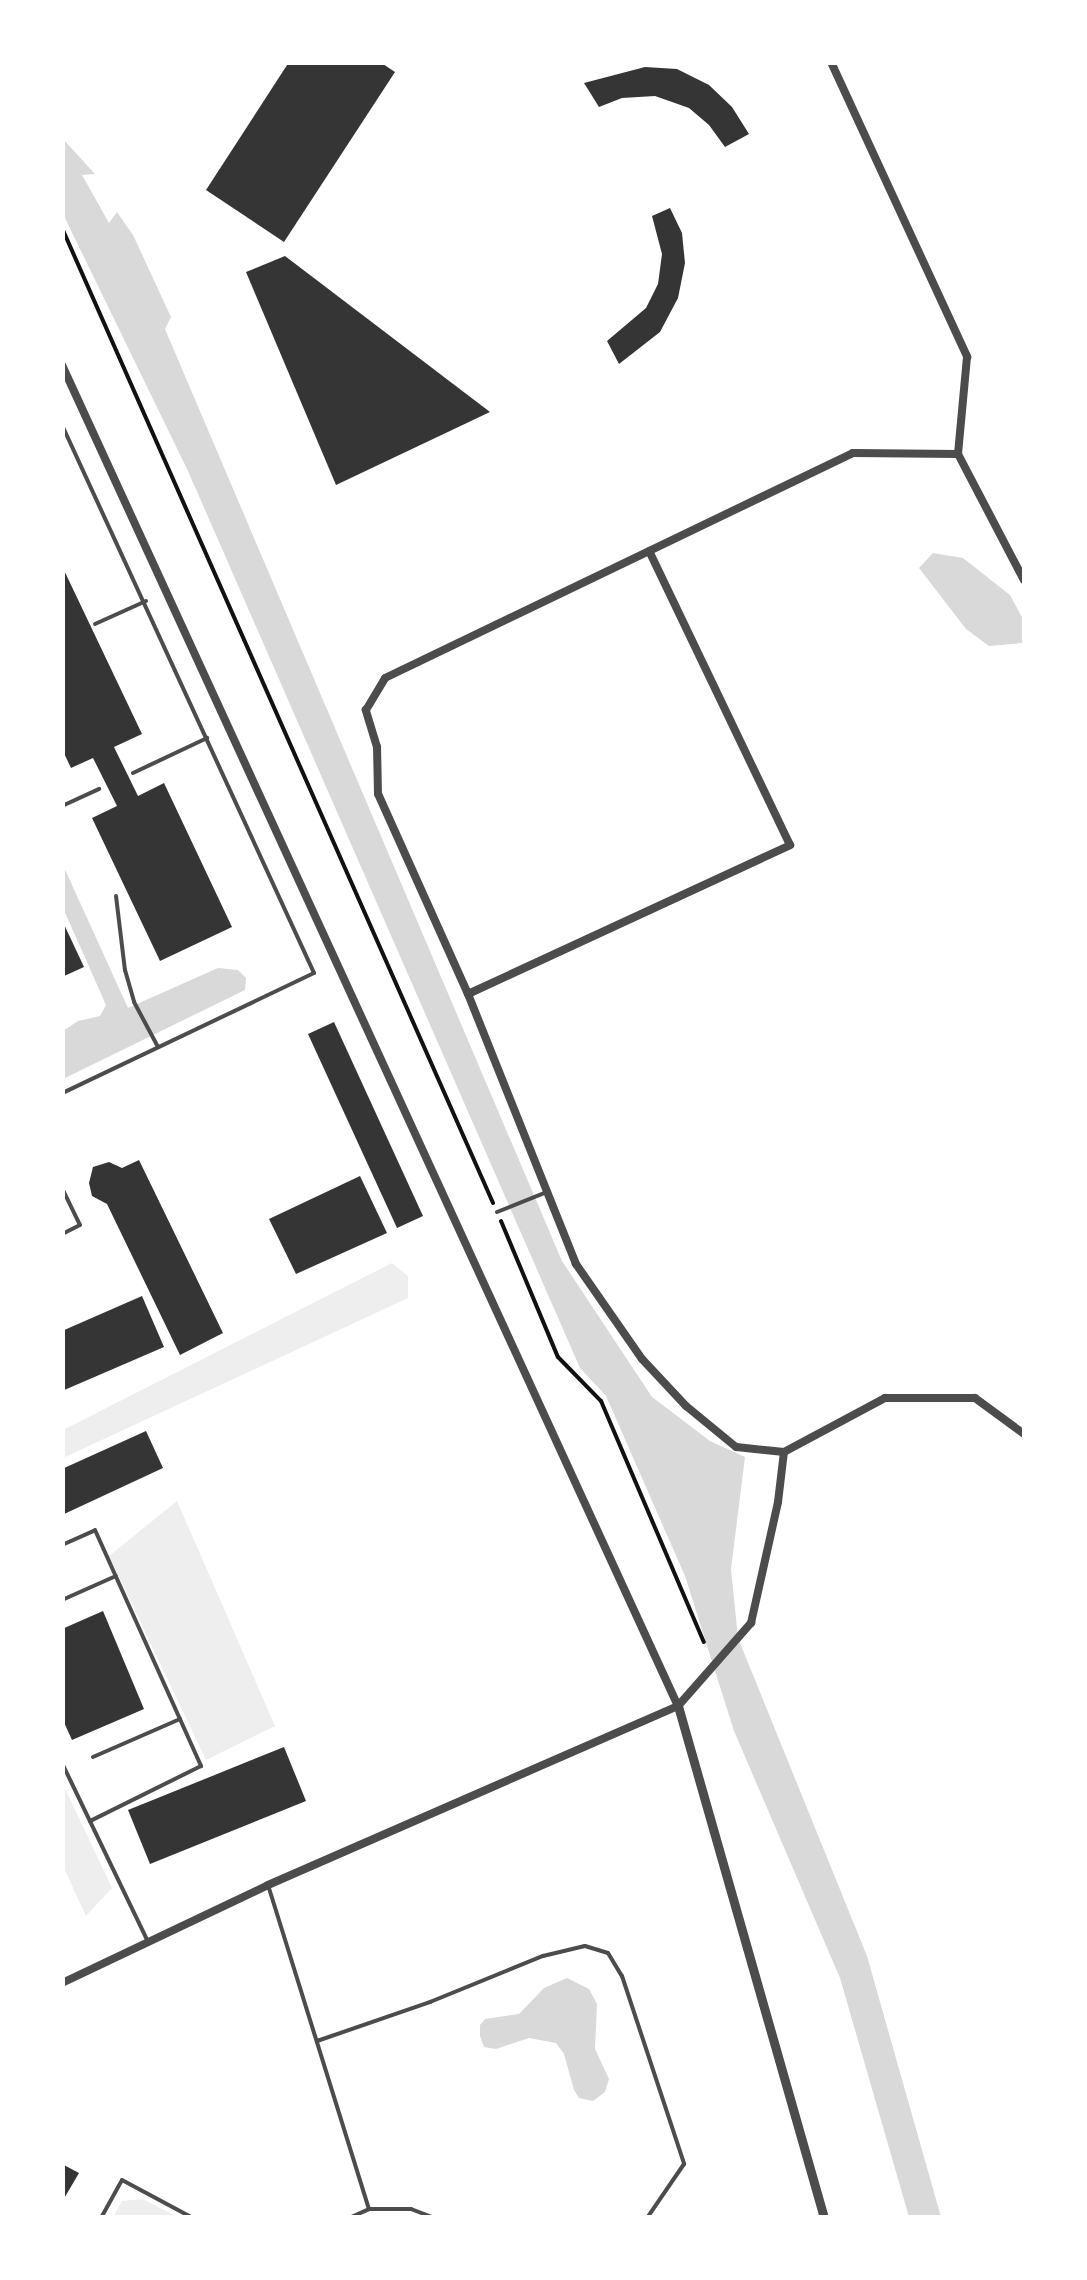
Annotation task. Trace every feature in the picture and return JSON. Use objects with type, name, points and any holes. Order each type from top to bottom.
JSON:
[{"type":"street","points":[[831,62],[968,357],[958,454],[1024,580]]},
{"type":"street","points":[[62,365],[678,1706],[824,2218]]},
{"type":"street","points":[[958,454],[853,453],[385,678],[366,710],[377,747],[378,794],[468,994],[576,1264],[642,1359],[686,1406],[736,1448],[784,1452],[885,1398],[975,1398],[1024,1434]]},
{"type":"street","points":[[468,994],[790,846],[649,551]]},
{"type":"street","points":[[62,1982],[268,1885],[678,1706],[748,1628],[778,1502],[784,1452]]},
{"type":"lane","points":[[62,425],[314,973],[62,1093]]},
{"type":"lane","points":[[96,624],[146,601]]},
{"type":"lane","points":[[133,773],[207,738]]},
{"type":"lane","points":[[62,806],[99,790]]},
{"type":"lane","points":[[116,896],[125,970],[134,1002],[158,1047]]},
{"type":"lane","points":[[62,1188],[80,1224],[62,1234]]},
{"type":"lane","points":[[497,1212],[547,1192]]},
{"type":"lane","points":[[62,1545],[95,1530],[201,1766],[90,1821]]},
{"type":"lane","points":[[62,1600],[116,1576]]},
{"type":"lane","points":[[94,1757],[180,1719]]},
{"type":"lane","points":[[62,1763],[148,1942]]},
{"type":"lane","points":[[268,1885],[369,2209]]},
{"type":"lane","points":[[317,2041],[430,2002],[543,1956],[585,1946],[608,1952],[622,1976],[684,2164],[646,2218]]},
{"type":"lane","points":[[102,2218],[122,2180],[193,2218]]},
{"type":"lane","points":[[349,2218],[369,2209],[411,2209],[435,2218]]},
{"type":"path","points":[[62,228],[558,1356],[601,1401],[704,1642]]},
{"type":"shaded area","points":[[63,139],[95,174],[82,175],[109,223],[117,212],[133,235],[171,317],[165,329],[562,1261],[652,1397],[710,1441],[745,1457],[731,1569],[738,1638],[867,1956],[941,2217],[909,2217],[840,1978],[734,1731],[685,1576],[606,1396],[580,1368],[188,471],[63,214]]},
{"type":"shaded area","points":[[933,553],[963,558],[1010,595],[1024,621],[1023,643],[989,646],[966,629],[919,568]]},
{"type":"shaded area","points":[[62,863],[128,1008],[218,968],[238,970],[246,978],[245,990],[63,1079],[63,1031],[78,1021],[100,1016],[106,1005],[63,908]]},
{"type":"shaded area","points":[[392,1263],[408,1276],[408,1298],[63,1458],[63,1430]]},
{"type":"shaded area","points":[[177,1501],[275,1726],[206,1760],[109,1556]]},
{"type":"shaded area","points":[[63,1784],[112,1888],[86,1916],[63,1866]]},
{"type":"shaded area","points":[[567,1978],[589,1989],[597,2004],[595,2049],[609,2079],[605,2092],[593,2101],[579,2098],[564,2054],[556,2043],[529,2038],[496,2049],[484,2047],[480,2036],[480,2025],[485,2019],[519,2014],[544,1988]]},
{"type":"shaded area","points":[[143,2199],[177,2217],[113,2217],[122,2201]]},
{"type":"building","points":[[289,62],[380,62],[395,72],[284,242],[206,190]]},
{"type":"building","points":[[645,67],[677,69],[709,85],[732,107],[749,134],[725,147],[709,125],[689,108],[655,96],[622,98],[599,107],[584,83]]},
{"type":"building","points":[[670,208],[682,233],[685,263],[678,298],[660,332],[619,364],[607,341],[646,308],[658,284],[662,254],[652,216]]},
{"type":"building","points":[[285,256],[490,412],[336,485],[246,272]]},
{"type":"building","points":[[62,566],[142,734],[114,747],[138,796],[164,783],[232,927],[160,961],[92,818],[117,806],[93,758],[71,768],[62,749]]},
{"type":"building","points":[[62,920],[84,967],[62,977]]},
{"type":"building","points":[[334,1022],[423,1216],[397,1228],[308,1034]]},
{"type":"building","points":[[139,1160],[223,1333],[180,1355],[107,1204],[92,1196],[89,1183],[93,1167],[109,1162],[122,1168]]},
{"type":"building","points":[[360,1176],[387,1233],[296,1274],[269,1219]]},
{"type":"building","points":[[142,1296],[164,1347],[62,1391],[62,1331]]},
{"type":"building","points":[[146,1431],[163,1468],[62,1515],[62,1469]]},
{"type":"building","points":[[103,1611],[144,1709],[72,1740],[62,1718],[62,1629]]},
{"type":"building","points":[[284,1747],[306,1801],[150,1864],[128,1810]]},
{"type":"building","points":[[62,2164],[79,2173],[62,2202]]}]
